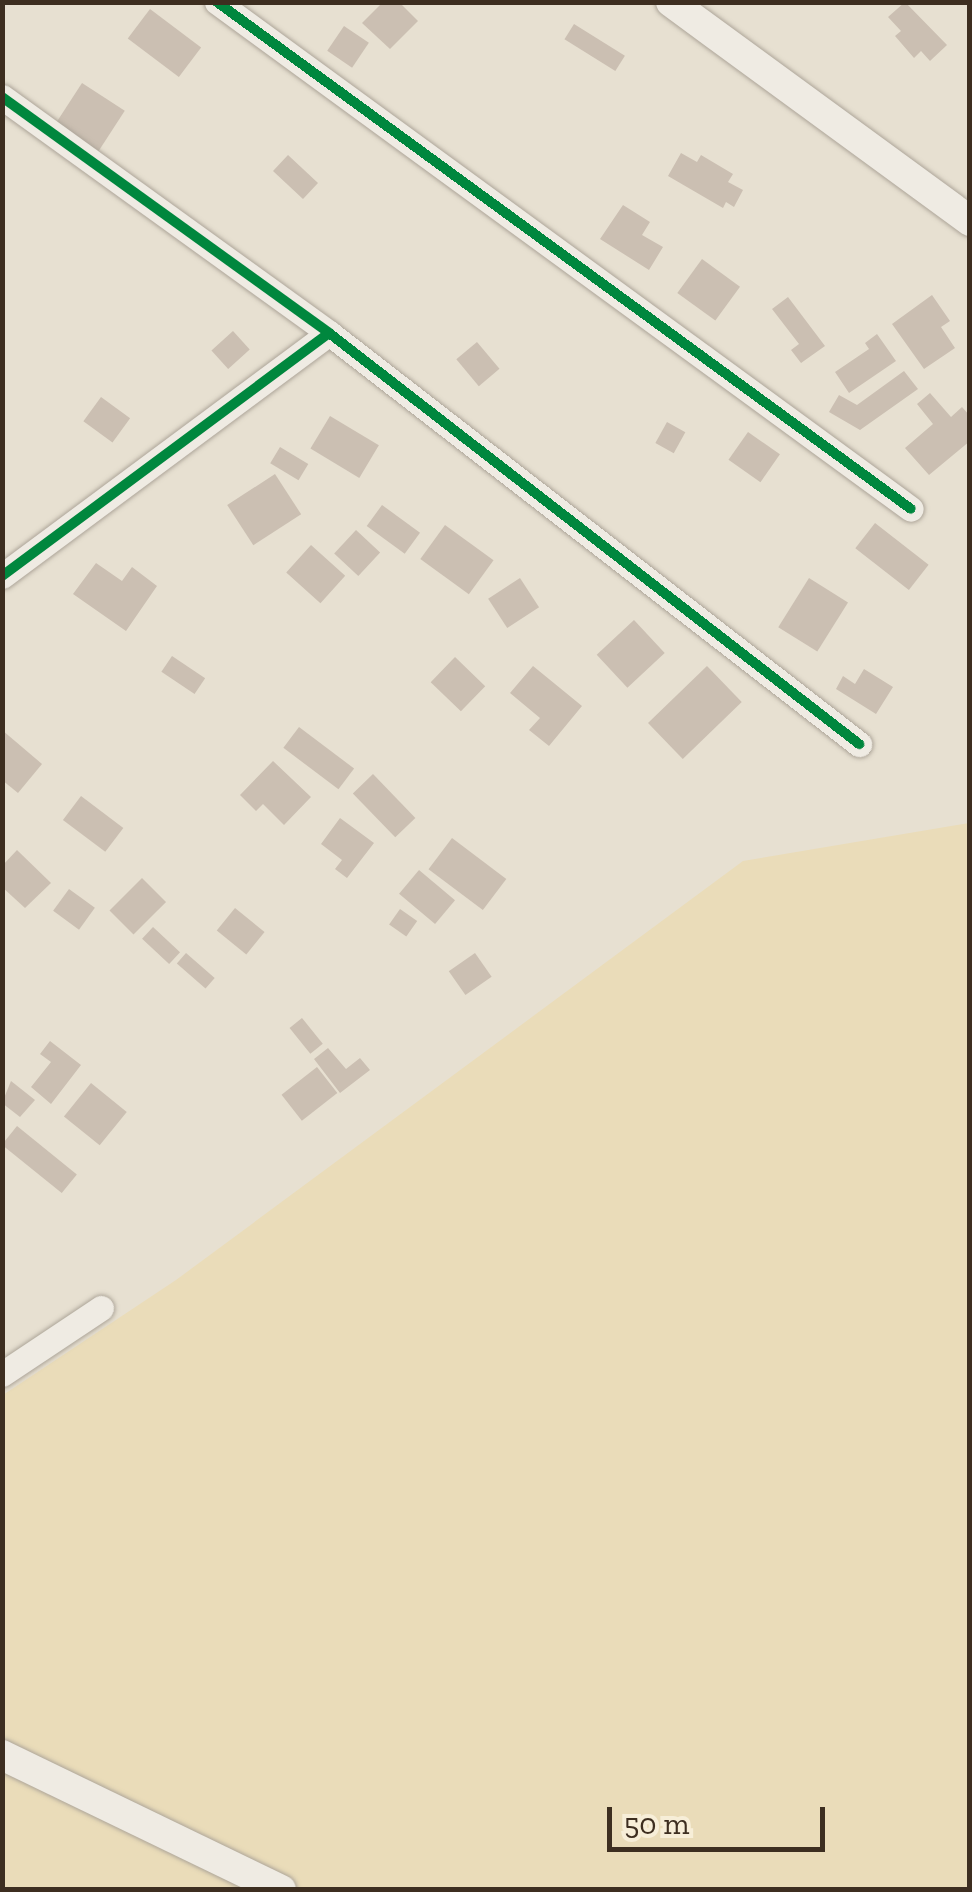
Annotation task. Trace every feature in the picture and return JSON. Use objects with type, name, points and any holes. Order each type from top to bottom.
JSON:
[{"type":"street","points":[[216,2],[911,509]]},
{"type":"street","points":[[671,2],[970,221]]},
{"type":"street","points":[[2,97],[329,333],[859,744]]},
{"type":"street","points":[[2,576],[329,333]]},
{"type":"street","points":[[2,1374],[100,1308]]},
{"type":"street","points":[[2,1755],[281,1890]]},
{"type":"sand","points":[[969,823],[969,1889],[3,1890],[3,1395],[176,1280],[743,861]]},
{"type":"building","points":[[383,2],[399,2],[418,21],[390,49],[362,23]]},
{"type":"building","points":[[905,2],[947,45],[930,61],[921,51],[914,58],[895,36],[901,31],[888,17]]},
{"type":"building","points":[[150,9],[201,48],[179,77],[128,39]]},
{"type":"building","points":[[574,24],[625,56],[615,71],[564,39]]},
{"type":"building","points":[[344,26],[369,43],[352,68],[327,51]]},
{"type":"building","points":[[82,83],[125,111],[99,151],[56,123]]},
{"type":"building","points":[[681,153],[697,162],[701,155],[733,174],[728,182],[743,190],[734,207],[726,202],[723,208],[668,176]]},
{"type":"building","points":[[288,155],[318,183],[303,199],[273,171]]},
{"type":"building","points":[[623,205],[650,222],[642,235],[663,247],[649,270],[600,239]]},
{"type":"building","points":[[702,259],[740,287],[715,321],[677,293]]},
{"type":"building","points":[[932,295],[950,321],[941,327],[955,348],[924,369],[892,324]]},
{"type":"building","points":[[788,297],[825,346],[801,363],[791,350],[799,344],[772,309]]},
{"type":"building","points":[[233,331],[250,350],[228,369],[211,350]]},
{"type":"building","points":[[877,334],[896,361],[849,393],[835,372],[869,349],[865,343]]},
{"type":"building","points":[[477,342],[499,369],[479,386],[456,359]]},
{"type":"building","points":[[904,371],[918,389],[860,430],[829,412],[839,395],[857,405]]},
{"type":"building","points":[[930,393],[951,417],[962,407],[970,416],[970,441],[929,475],[905,448],[933,424],[917,404]]},
{"type":"building","points":[[101,397],[130,418],[112,442],[83,421]]},
{"type":"building","points":[[330,416],[379,445],[359,478],[310,449]]},
{"type":"building","points":[[667,422],[685,432],[674,453],[655,443]]},
{"type":"building","points":[[748,432],[780,454],[760,482],[728,460]]},
{"type":"building","points":[[280,447],[308,464],[299,480],[270,463]]},
{"type":"building","points":[[275,474],[301,514],[253,545],[227,505]]},
{"type":"building","points":[[382,505],[420,533],[405,554],[367,526]]},
{"type":"building","points":[[875,523],[929,565],[909,590],[855,548]]},
{"type":"building","points":[[445,525],[494,560],[469,594],[420,559]]},
{"type":"building","points":[[356,530],[380,553],[358,576],[334,553]]},
{"type":"building","points":[[311,545],[345,576],[320,603],[286,572]]},
{"type":"building","points":[[96,563],[122,581],[132,567],[157,586],[126,631],[73,594]]},
{"type":"building","points":[[520,578],[539,607],[507,628],[488,599]]},
{"type":"building","points":[[809,578],[848,602],[817,652],[778,627]]},
{"type":"building","points":[[634,620],[665,653],[627,688],[597,655]]},
{"type":"building","points":[[172,656],[205,678],[195,694],[161,672]]},
{"type":"building","points":[[455,657],[485,686],[461,711],[431,682]]},
{"type":"building","points":[[533,666],[582,706],[549,746],[529,730],[540,718],[510,693]]},
{"type":"building","points":[[707,666],[742,702],[683,759],[648,723]]},
{"type":"building","points":[[864,669],[893,687],[876,714],[836,689],[843,676],[855,684]]},
{"type":"building","points":[[299,727],[354,769],[338,789],[283,748]]},
{"type":"building","points":[[2,730],[42,764],[18,793],[2,780]]},
{"type":"building","points":[[273,761],[311,797],[284,825],[263,804],[256,811],[240,795]]},
{"type":"building","points":[[373,774],[415,818],[395,837],[353,793]]},
{"type":"building","points":[[81,796],[123,828],[105,852],[63,820]]},
{"type":"building","points":[[340,818],[374,843],[347,878],[335,869],[342,860],[321,844]]},
{"type":"building","points":[[452,838],[506,879],[483,910],[429,869]]},
{"type":"building","points":[[17,850],[51,883],[25,908],[2,887],[2,866]]},
{"type":"building","points":[[419,870],[455,900],[435,924],[399,894]]},
{"type":"building","points":[[142,878],[166,902],[134,935],[109,911]]},
{"type":"building","points":[[69,889],[95,908],[79,930],[53,911]]},
{"type":"building","points":[[235,908],[265,932],[246,954],[217,931]]},
{"type":"building","points":[[400,909],[417,921],[406,937],[389,925]]},
{"type":"building","points":[[153,927],[180,952],[169,964],[142,939]]},
{"type":"building","points":[[186,953],[215,978],[205,988],[177,964]]},
{"type":"building","points":[[475,953],[492,977],[465,995],[449,971]]},
{"type":"building","points":[[302,1018],[323,1044],[310,1054],[290,1028]]},
{"type":"building","points":[[50,1041],[81,1065],[51,1104],[31,1087],[51,1062],[40,1054]]},
{"type":"building","points":[[328,1048],[346,1069],[360,1058],[370,1070],[340,1093],[314,1059]]},
{"type":"building","points":[[317,1067],[337,1093],[302,1121],[282,1095]]},
{"type":"building","points":[[11,1081],[35,1100],[20,1117],[2,1103]]},
{"type":"building","points":[[91,1083],[127,1112],[100,1145],[64,1116]]},
{"type":"building","points":[[17,1126],[77,1174],[62,1193],[2,1145]]},
{"type":"cycle path","points":[[217,2],[911,509]]},
{"type":"cycle path","points":[[2,97],[329,333],[859,744]]},
{"type":"cycle path","points":[[2,576],[329,333]]}]
